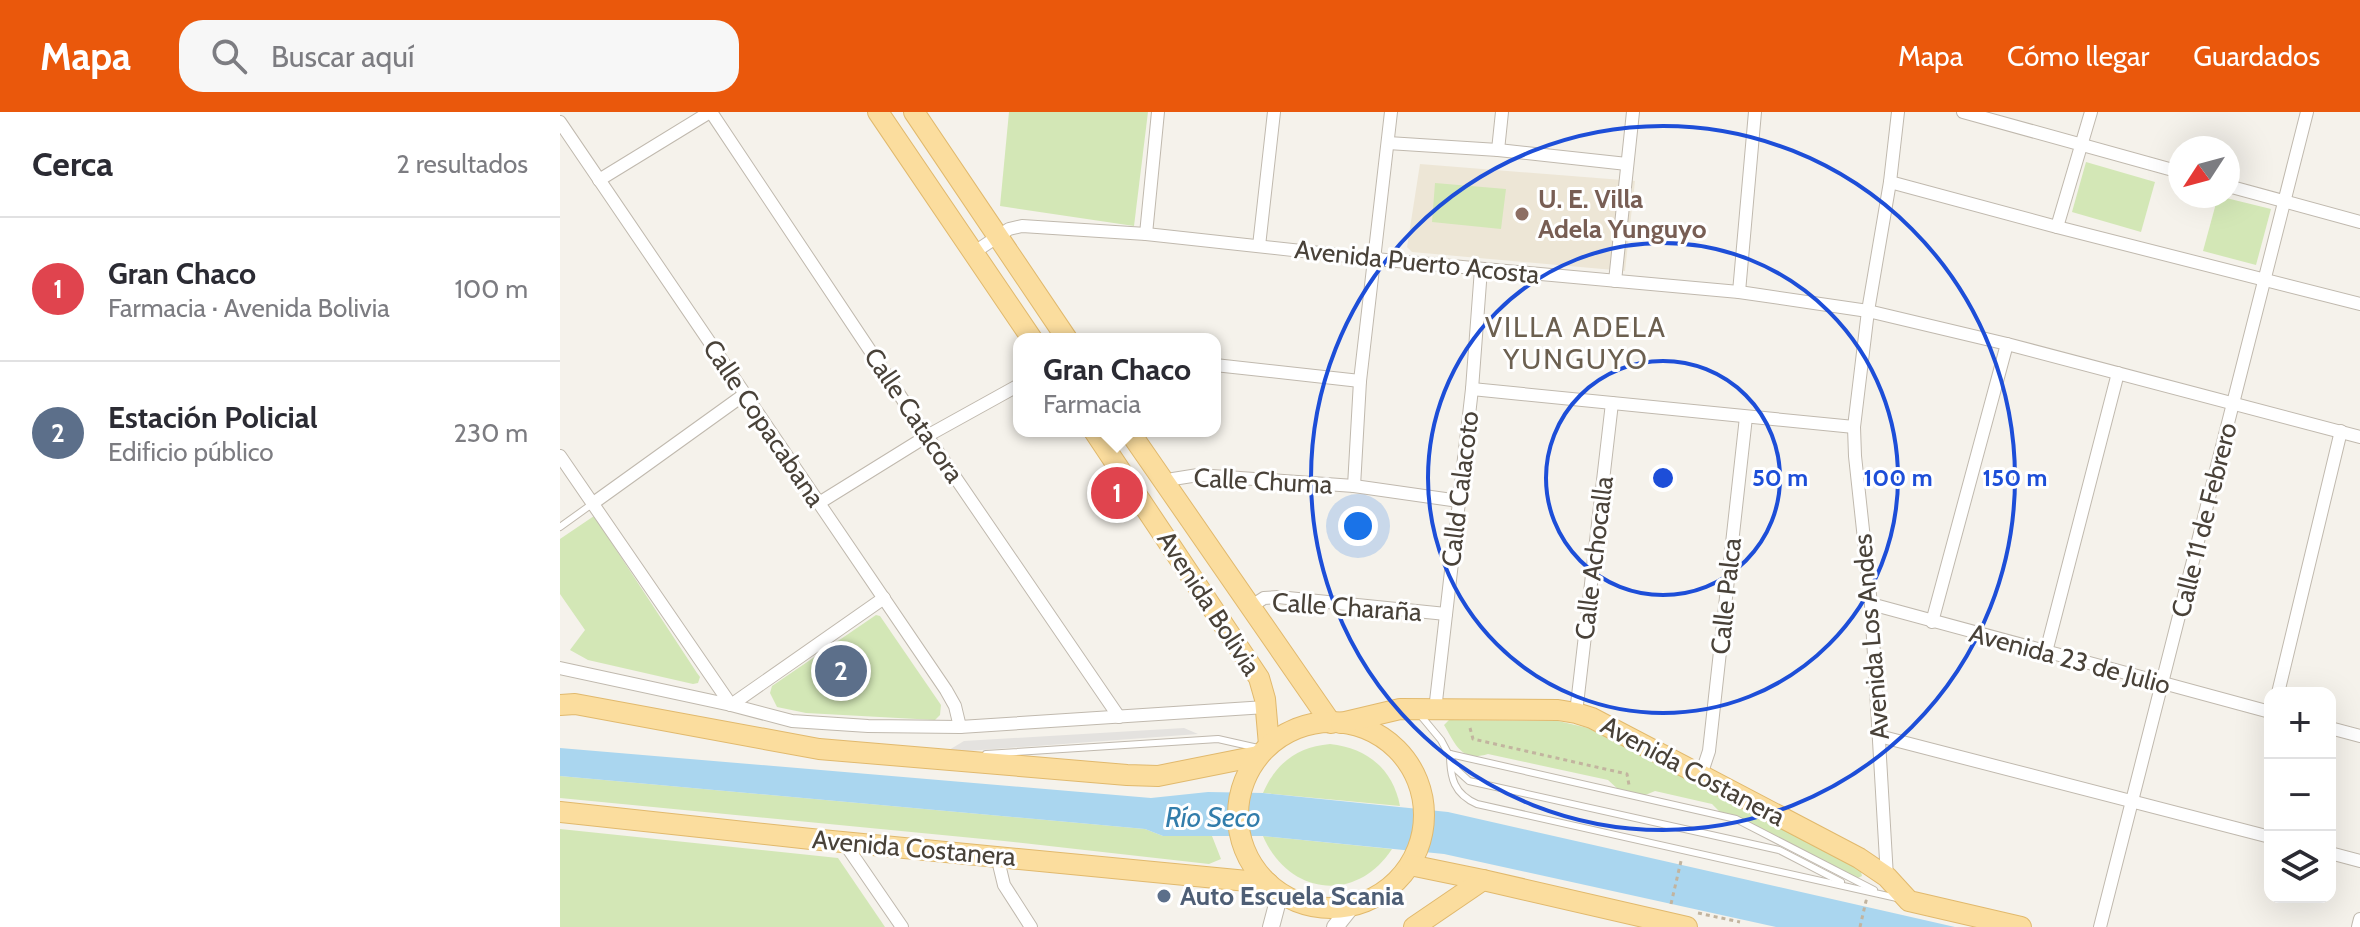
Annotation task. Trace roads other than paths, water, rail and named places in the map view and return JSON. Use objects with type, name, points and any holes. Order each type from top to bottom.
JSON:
[{"type":"main road","points":[[878,112],[1028,333]]},
{"type":"main road","points":[[914,112],[1063,333]]},
{"type":"main road","name":"Avenida Bolivia","points":[[1098,437],[1262,685],[1266,707],[1261,755]]},
{"type":"main road","name":"Avenida Bolivia","points":[[1133,437],[1250,607],[1336,723]]},
{"type":"main road","points":[[560,705],[575,704],[819,749],[1146,777],[1213,767],[1261,755],[1296,729],[1310,725],[1336,723],[1356,726],[1384,740],[1406,762],[1420,790],[1423,821],[1413,858],[1390,887],[1378,896],[1351,907],[1321,908],[1307,905],[1268,883],[1243,845],[1238,814],[1239,798],[1261,755]]},
{"type":"main road","name":"Avenida Costanera","points":[[1336,723],[1400,709],[1558,710],[1576,713],[1592,718],[1859,858],[1885,886],[1909,901],[2021,927]]},
{"type":"main road","name":"Avenida Costanera","points":[[560,812],[1268,883]]},
{"type":"main road","points":[[1413,858],[1639,922],[1687,923]]},
{"type":"main road","points":[[1414,927],[1483,880]]},
{"type":"street","points":[[599,180],[710,112]]},
{"type":"street","name":"Calle Catacora","points":[[710,112],[1119,717]]},
{"type":"street","points":[[1146,234],[1158,112]]},
{"type":"street","points":[[1259,246],[1274,112]]},
{"type":"street","points":[[1354,486],[1360,381],[1391,112]]},
{"type":"street","points":[[1498,150],[1502,112]]},
{"type":"street","points":[[1615,281],[1633,112]]},
{"type":"street","points":[[1739,292],[1755,112]]},
{"type":"street","name":"Avenida Los Andes","points":[[1885,886],[1871,604],[1854,427],[1898,112]]},
{"type":"street","points":[[1963,112],[2168,169]]},
{"type":"street","points":[[2057,227],[2091,112]]},
{"type":"street","name":"Calle 11 de Febrero","points":[[2100,927],[2307,112]]},
{"type":"street","name":"Calle Copacabana","points":[[560,122],[946,690],[955,706],[960,727]]},
{"type":"street","points":[[1388,143],[1498,150],[1627,164]]},
{"type":"street","points":[[1890,182],[2360,304]]},
{"type":"street","points":[[2240,189],[2360,222]]},
{"type":"street","name":"Avenida Puerto Acosta","points":[[973,253],[997,235],[1022,226],[1146,234],[1375,259],[1739,292],[1868,311],[2234,402],[2360,437]]},
{"type":"street","name":"Calld Calacoto","points":[[1435,710],[1472,389],[1481,269]]},
{"type":"street","points":[[1932,622],[2007,344]]},
{"type":"street","points":[[1221,366],[1360,381]]},
{"type":"street","points":[[2046,652],[2118,373]]},
{"type":"street","points":[[819,503],[927,436],[1013,388]]},
{"type":"street","points":[[1472,389],[1854,427]]},
{"type":"street","points":[[592,504],[745,394]]},
{"type":"street","name":"Calle Achocalla","points":[[1576,713],[1612,403]]},
{"type":"street","name":"Calle Palca","points":[[1701,775],[1709,751],[1746,417]]},
{"type":"street","points":[[2279,687],[2341,431]]},
{"type":"street","points":[[560,456],[731,705]]},
{"type":"street","name":"Calle Chuma","points":[[1165,484],[1173,479],[1198,475],[1354,486],[1459,501]]},
{"type":"street","name":"Calle Charaña","points":[[1250,607],[1264,598],[1278,597],[1446,614]]},
{"type":"street","points":[[731,705],[884,598]]},
{"type":"street","name":"Avenida 23 de Julio","points":[[1871,604],[2264,710]]},
{"type":"street","points":[[560,668],[792,721],[868,726],[960,727],[1266,707]]},
{"type":"street","points":[[2336,730],[2360,736]]},
{"type":"street","points":[[1879,736],[2264,835]]},
{"type":"street","points":[[843,841],[902,927]]},
{"type":"street","points":[[2336,855],[2360,861]]},
{"type":"street","points":[[997,856],[1004,885],[1031,927]]},
{"type":"street","points":[[1268,883],[1271,927]]},
{"type":"street","points":[[1335,927],[1351,907]]},
{"type":"street","points":[[2358,927],[2360,919]]},
{"type":"lane","points":[[560,527],[592,504]]},
{"type":"lane","points":[[1412,709],[1433,729],[1457,770],[1469,781],[1779,850],[1851,887]]},
{"type":"lane","points":[[927,758],[1218,739],[1261,755]]},
{"type":"lane","points":[[1450,754],[1736,819],[1885,886]]},
{"type":"lane","points":[[1450,754],[1453,784],[1460,793],[1477,804],[1851,887],[1885,886]]},
{"type":"water","name":"Río Seco","points":[[560,748],[1151,798],[1208,792],[1263,793],[1448,812],[1955,927],[1776,927],[1444,854],[1263,836],[1163,836],[1145,829],[560,776]]},
{"type":"place","name":"U. E. Villa Adela Yunguyo","points":[[1522,214]]},
{"type":"place","name":"Gran Chaco","points":[[1117,493]]},
{"type":"place","name":"Estación Policial","points":[[841,671]]},
{"type":"place","name":"Auto Escuela Scania","points":[[1164,896]]},
{"type":"district","name":"VILLA ADELA YUNGUYO","points":[[1576,343]]}]
